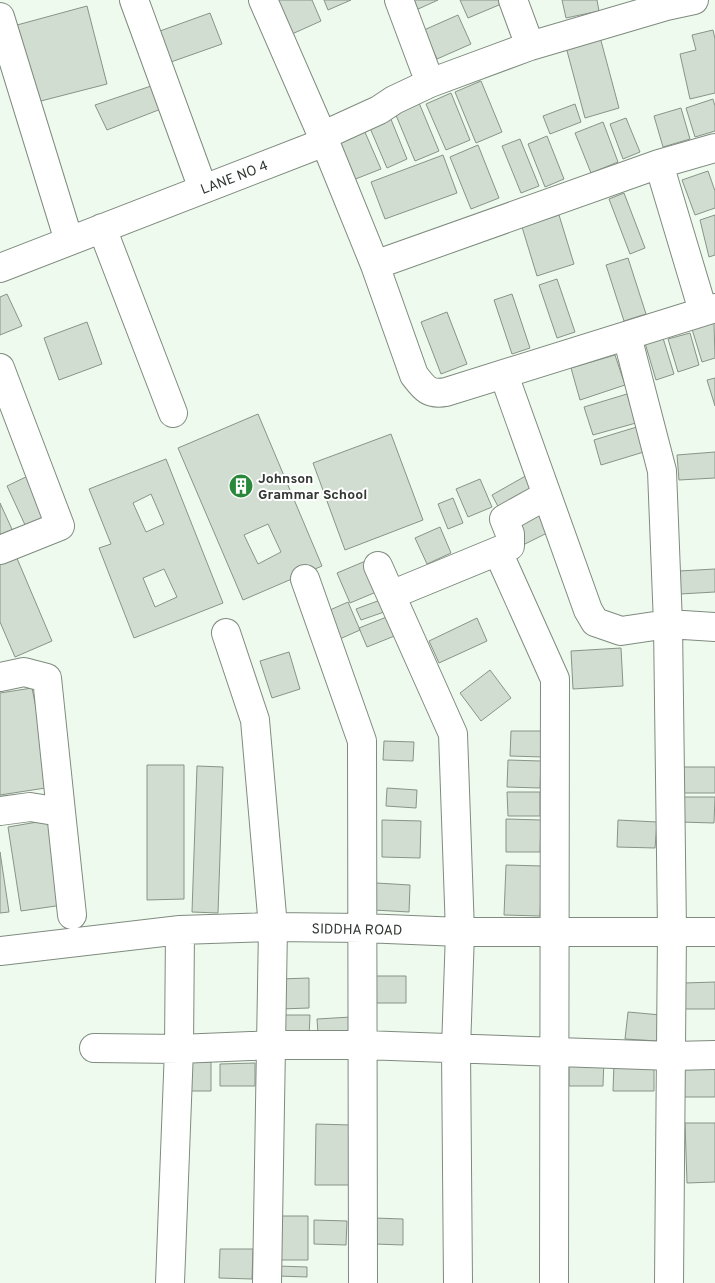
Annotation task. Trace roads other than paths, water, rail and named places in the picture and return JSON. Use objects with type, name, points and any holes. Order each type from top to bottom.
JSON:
[{"type":"street","points":[[134,0],[203,189]]},
{"type":"street","points":[[263,0],[323,139],[374,266],[414,375],[425,389],[435,394],[504,375],[709,310],[659,164]]},
{"type":"street","points":[[399,0],[430,83]]},
{"type":"street","points":[[513,0],[530,46]]},
{"type":"street","name":"LANE NO 4","points":[[0,268],[203,189],[323,139],[379,110],[394,100],[430,83],[530,46],[665,3],[694,0]]},
{"type":"street","points":[[0,17],[69,241]]},
{"type":"street","points":[[374,266],[659,164],[715,148]]},
{"type":"street","points":[[102,228],[173,413]]},
{"type":"street","points":[[627,336],[662,472],[668,624],[672,931],[669,1283]]},
{"type":"street","points":[[0,368],[7,407],[60,526],[0,550]]},
{"type":"street","points":[[504,375],[546,496],[588,610],[595,622],[621,630],[668,624],[715,627]]},
{"type":"street","points":[[391,595],[510,546],[510,534],[504,519],[546,496]]},
{"type":"street","points":[[498,552],[555,679],[554,1283]]},
{"type":"street","points":[[378,566],[453,734],[460,932],[456,1049],[458,1283]]},
{"type":"street","points":[[305,579],[362,741],[363,1283]]},
{"type":"street","points":[[226,633],[255,720],[273,927],[267,1283]]},
{"type":"street","points":[[0,677],[24,672],[47,678],[72,915]]},
{"type":"street","points":[[0,811],[30,807],[61,812]]},
{"type":"street","name":"SIDDHA ROAD","points":[[0,951],[180,930],[273,927],[460,932],[715,932]]},
{"type":"street","points":[[170,1283],[179,1049],[180,930]]},
{"type":"street","points":[[94,1048],[179,1049],[271,1044],[363,1045],[555,1053],[672,1056],[715,1055]]},
{"type":"place","name":"Johnson Grammar School","points":[[241,486]]}]
